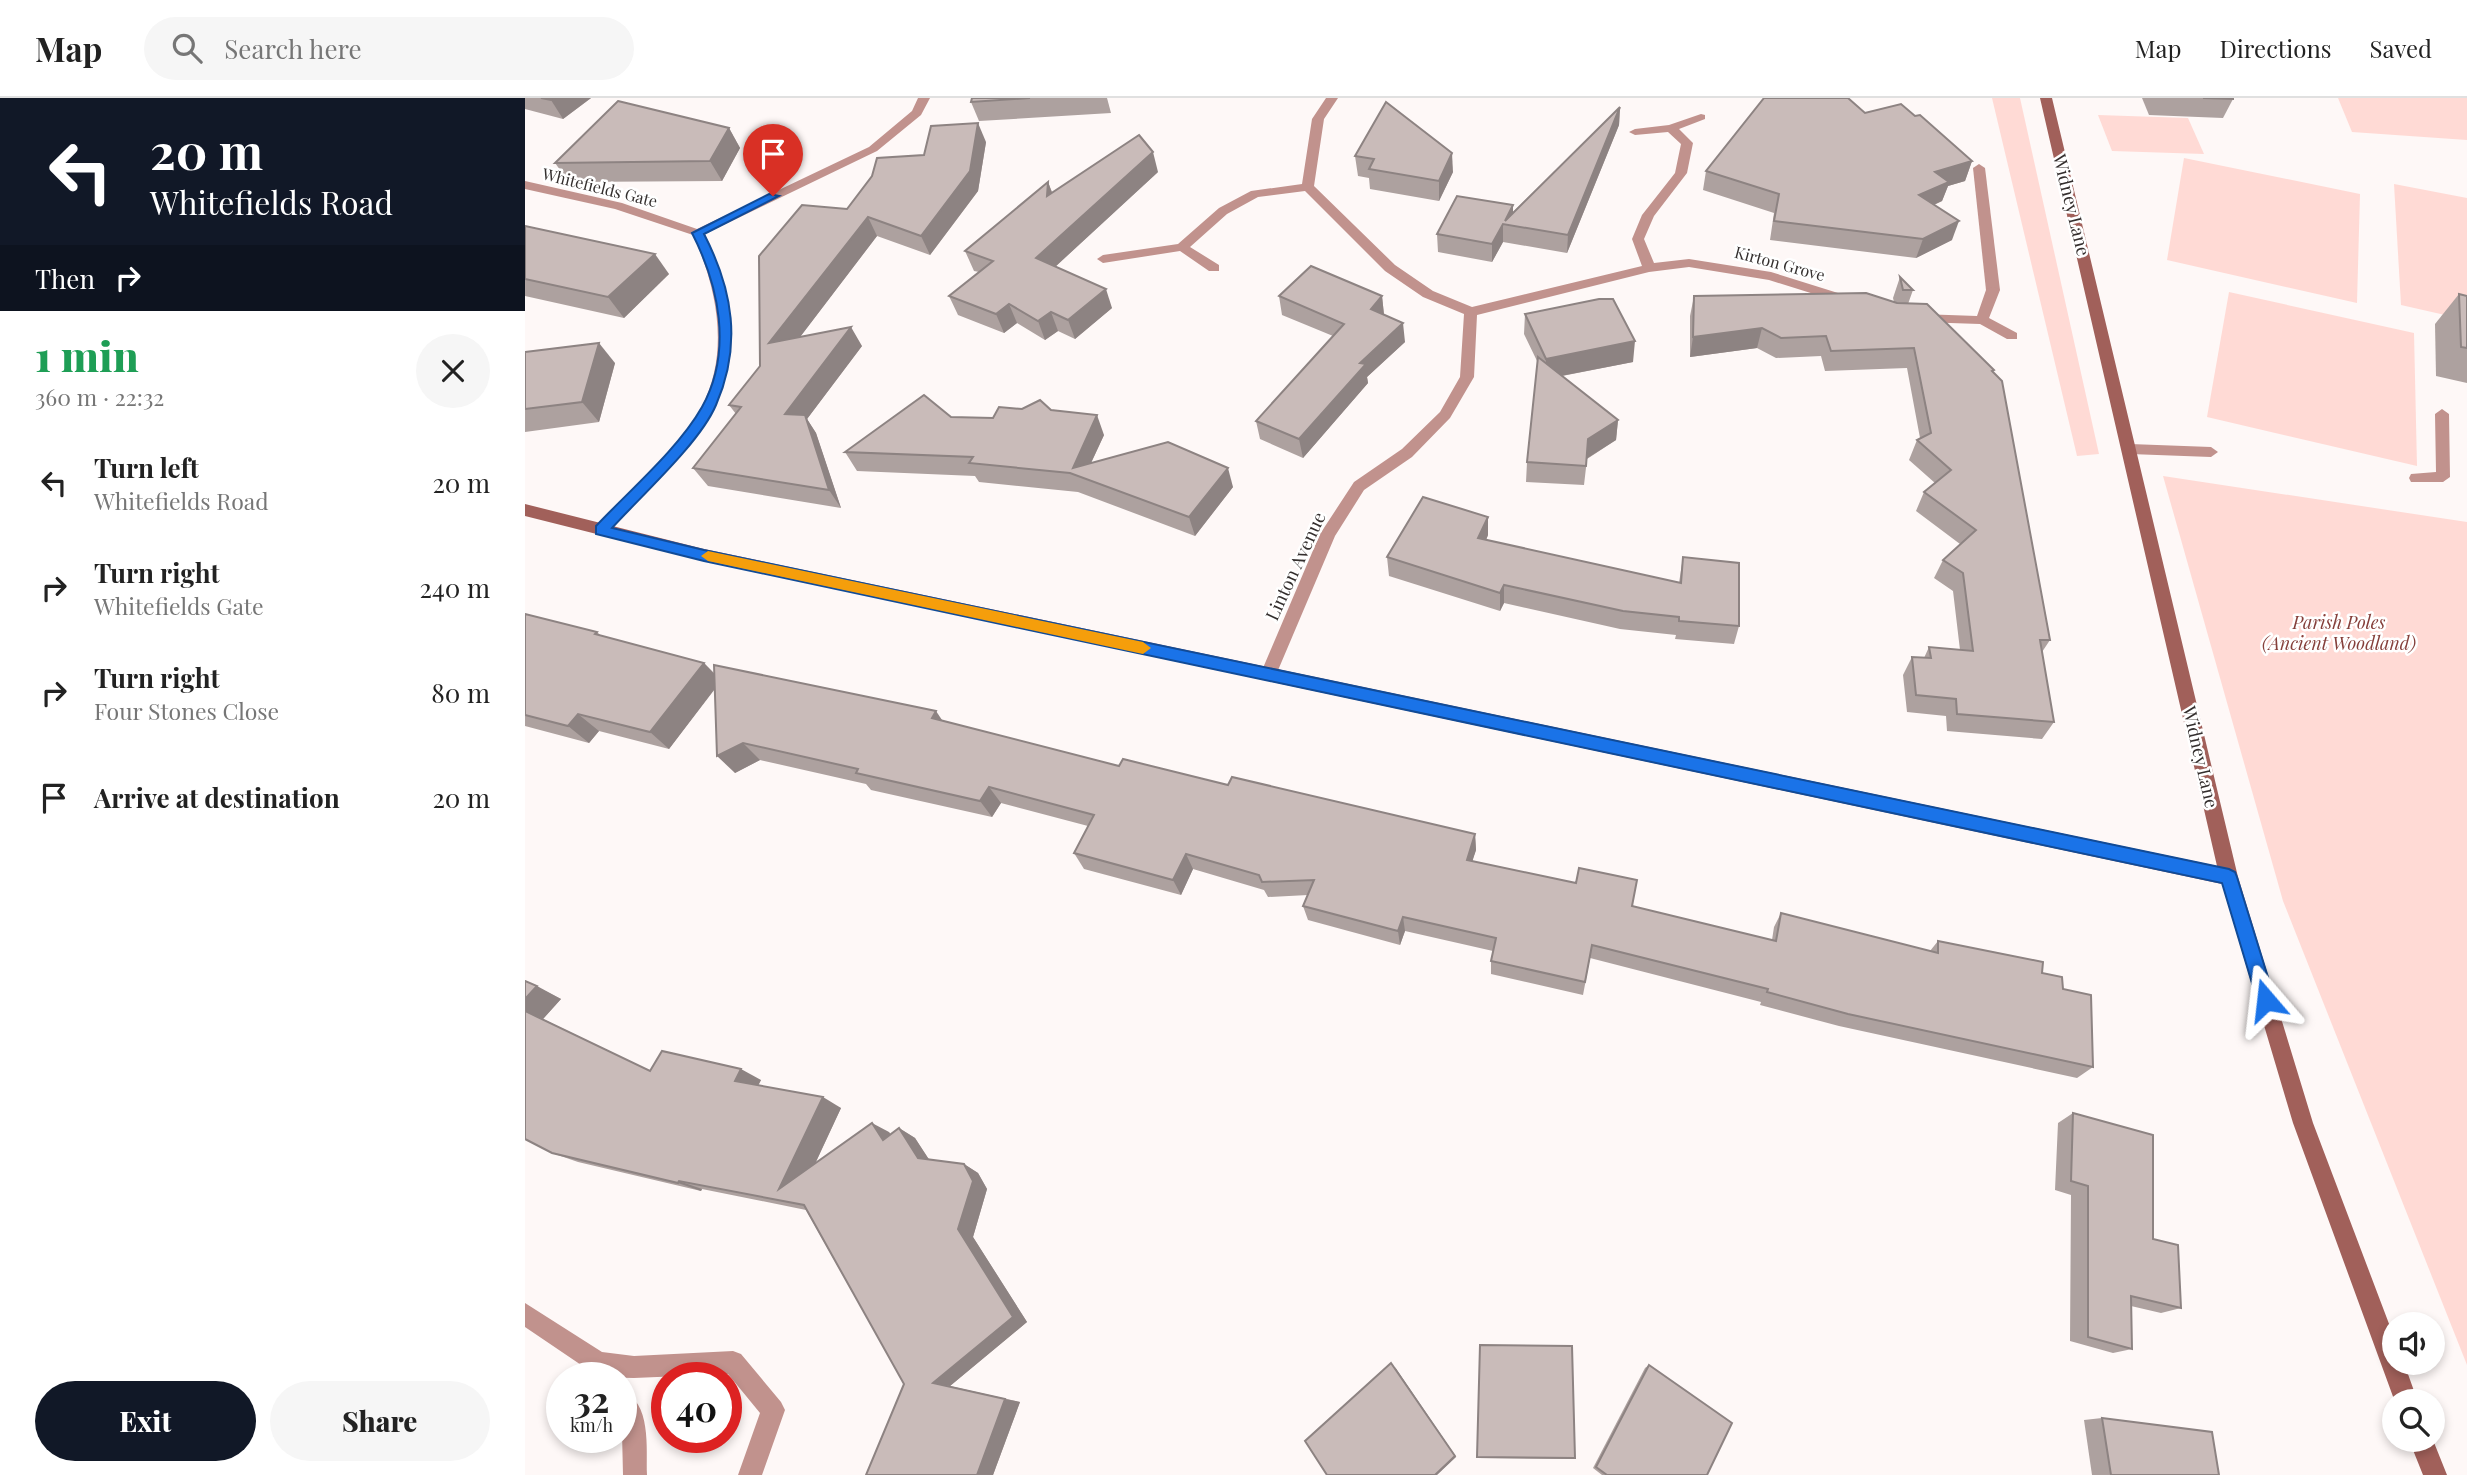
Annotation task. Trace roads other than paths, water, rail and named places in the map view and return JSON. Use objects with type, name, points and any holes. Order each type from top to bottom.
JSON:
[{"type":"street","points":[[601,530],[690,435],[709,406],[722,368],[726,332],[723,294],[713,263],[698,233],[873,149],[917,113],[924,98]]},
{"type":"street","points":[[1308,187],[1318,118],[1332,98]]},
{"type":"street","name":"Widney Lane","points":[[2046,98],[2229,877],[2303,1123],[2402,1389]]},
{"type":"street","points":[[1635,132],[1671,128],[1701,117]]},
{"type":"street","points":[[1649,268],[1638,239],[1648,215],[1681,173],[1686,143],[1671,128]]},
{"type":"street","points":[[1979,168],[1993,290],[1982,320]]},
{"type":"street","name":"Whitefields Gate","points":[[525,185],[618,206],[698,233]]},
{"type":"street","points":[[1103,259],[1182,247],[1223,211],[1255,194],[1308,187]]},
{"type":"street","points":[[1308,187],[1390,268],[1428,294],[1471,312]]},
{"type":"street","points":[[1182,247],[1214,268]]},
{"type":"street","name":"Kirton Grove","points":[[1471,312],[1649,268],[1689,263],[1725,266],[1771,276],[1867,308]]},
{"type":"street","name":"Linton Avenue","points":[[1268,674],[1328,534],[1359,486],[1407,453],[1445,415],[1468,377],[1471,312]]},
{"type":"street","points":[[1904,317],[1982,320],[2012,336]]},
{"type":"street","points":[[2416,478],[2443,477],[2442,414]]},
{"type":"street","points":[[2130,449],[2211,452]]},
{"type":"street","points":[[525,510],[704,555],[2229,877]]},
{"type":"street","points":[[525,1314],[591,1362]]},
{"type":"street","points":[[637,1367],[733,1362],[773,1410],[750,1475]]},
{"type":"street","points":[[2426,1452],[2435,1475]]},
{"type":"street","points":[[634,1453],[635,1475]]},
{"type":"park label","name":"Parish Poles (Ancient Woodland)","points":[[2339,632]]}]
